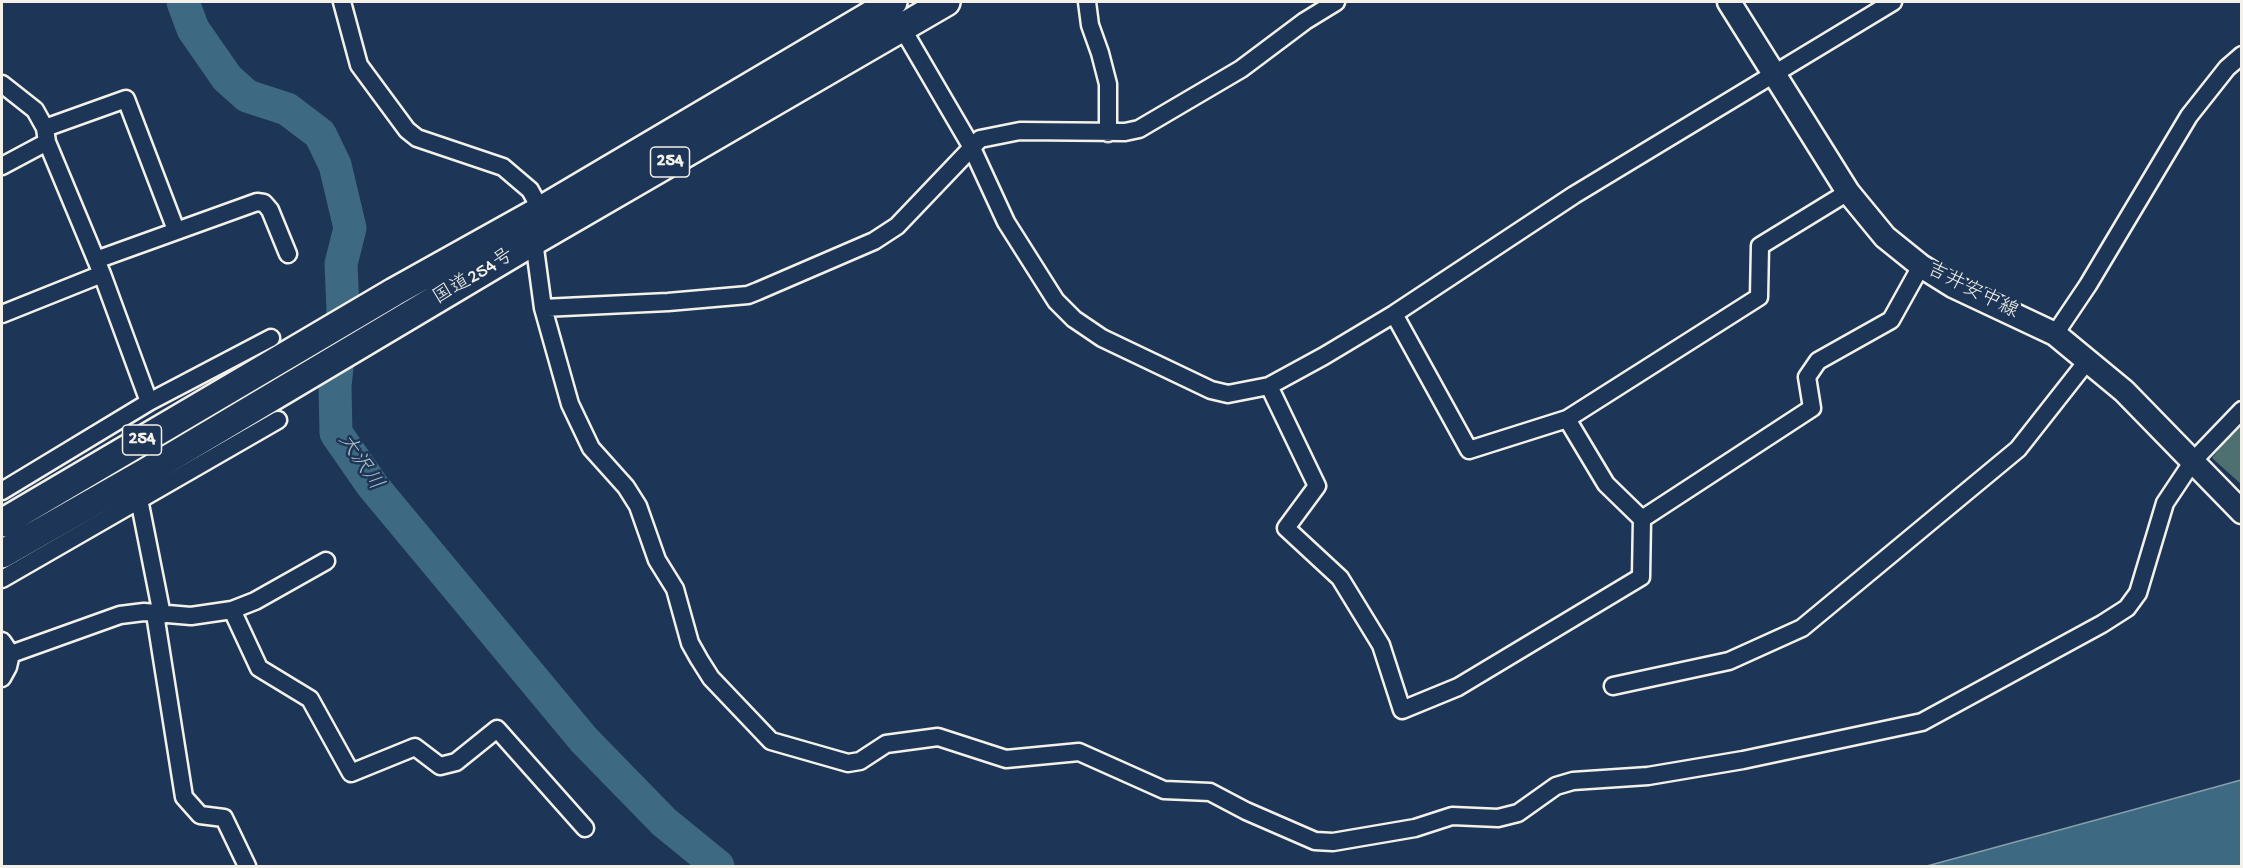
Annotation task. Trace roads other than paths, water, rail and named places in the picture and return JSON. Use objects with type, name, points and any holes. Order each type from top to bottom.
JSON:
[{"type":"highway","name":"国道254号","points":[[2,523],[277,348],[394,292],[541,210],[889,2]]},
{"type":"highway","name":"国道254号","points":[[2,554],[946,2]]},
{"type":"main road","name":"吉井安中線","points":[[1729,2],[1772,75],[1848,192],[1885,237],[1921,266],[1953,286],[2055,334],[2124,390],[2241,512]]},
{"type":"street","points":[[342,2],[359,64],[407,130],[417,138],[503,167],[530,190],[541,210]]},
{"type":"street","points":[[889,2],[971,146],[1006,222],[1056,301],[1074,319],[1102,338],[1211,390],[1228,394],[1269,386],[1394,314],[1574,195],[1893,2]]},
{"type":"street","points":[[1087,2],[1090,25],[1108,84],[1108,133]]},
{"type":"street","points":[[543,308],[668,302],[748,295],[874,241],[897,226],[980,139],[1020,131],[1108,133],[1139,129],[1240,69],[1305,21],[1336,2]]},
{"type":"street","points":[[2055,334],[2088,285],[2189,116],[2227,68],[2241,55]]},
{"type":"street","points":[[2,84],[35,110],[99,267],[149,402]]},
{"type":"street","points":[[2,166],[46,135],[126,99],[176,230]]},
{"type":"street","points":[[1394,314],[1469,450],[1567,419],[1759,297],[1760,246],[1848,192]]},
{"type":"street","points":[[2,314],[176,230],[257,202],[264,203],[270,210],[288,254]]},
{"type":"street","points":[[534,241],[543,308],[570,404],[591,448],[626,487],[638,506],[657,561],[675,589],[690,643],[711,678],[771,741],[848,763],[861,761],[886,744],[938,737],[1006,759],[1079,752],[1164,790],[1210,792],[1246,811],[1316,841],[1333,842],[1415,828],[1452,816],[1498,818],[1518,813],[1556,786],[1573,781],[1648,776],[1719,764],[1922,722],[2102,624],[2127,608],[2138,593],[2165,503],[2193,461],[2241,410]]},
{"type":"street","points":[[1642,519],[1812,408],[1807,377],[1818,361],[1891,320],[1921,266]]},
{"type":"street","points":[[2,490],[149,402],[277,348]]},
{"type":"street","points":[[1612,686],[1729,661],[1802,628],[2018,449],[2088,360]]},
{"type":"street","points":[[1269,386],[1317,486],[1286,528],[1340,578],[1381,645],[1402,710],[1458,687],[1641,578],[1642,519],[1606,484],[1567,419]]},
{"type":"street","points":[[2,579],[278,420]]},
{"type":"street","points":[[57,490],[94,436]]},
{"type":"street","points":[[139,499],[159,614],[184,798],[200,815],[224,818],[247,867]]},
{"type":"street","points":[[2,678],[8,667],[6,647],[120,615],[191,616],[232,610],[255,601],[326,561]]},
{"type":"street","points":[[232,610],[259,668],[310,699],[351,773],[416,747],[440,766],[456,762],[497,729],[585,828]]},
{"type":"water","points":[[2241,780],[2241,866],[1927,866],[2096,820]]},
{"type":"waterway","name":"大沢川","points":[[183,2],[193,29],[227,78],[247,96],[287,109],[320,134],[335,165],[350,228],[341,264],[343,310],[335,386],[336,433],[372,485],[584,740],[664,822],[718,866]]}]
